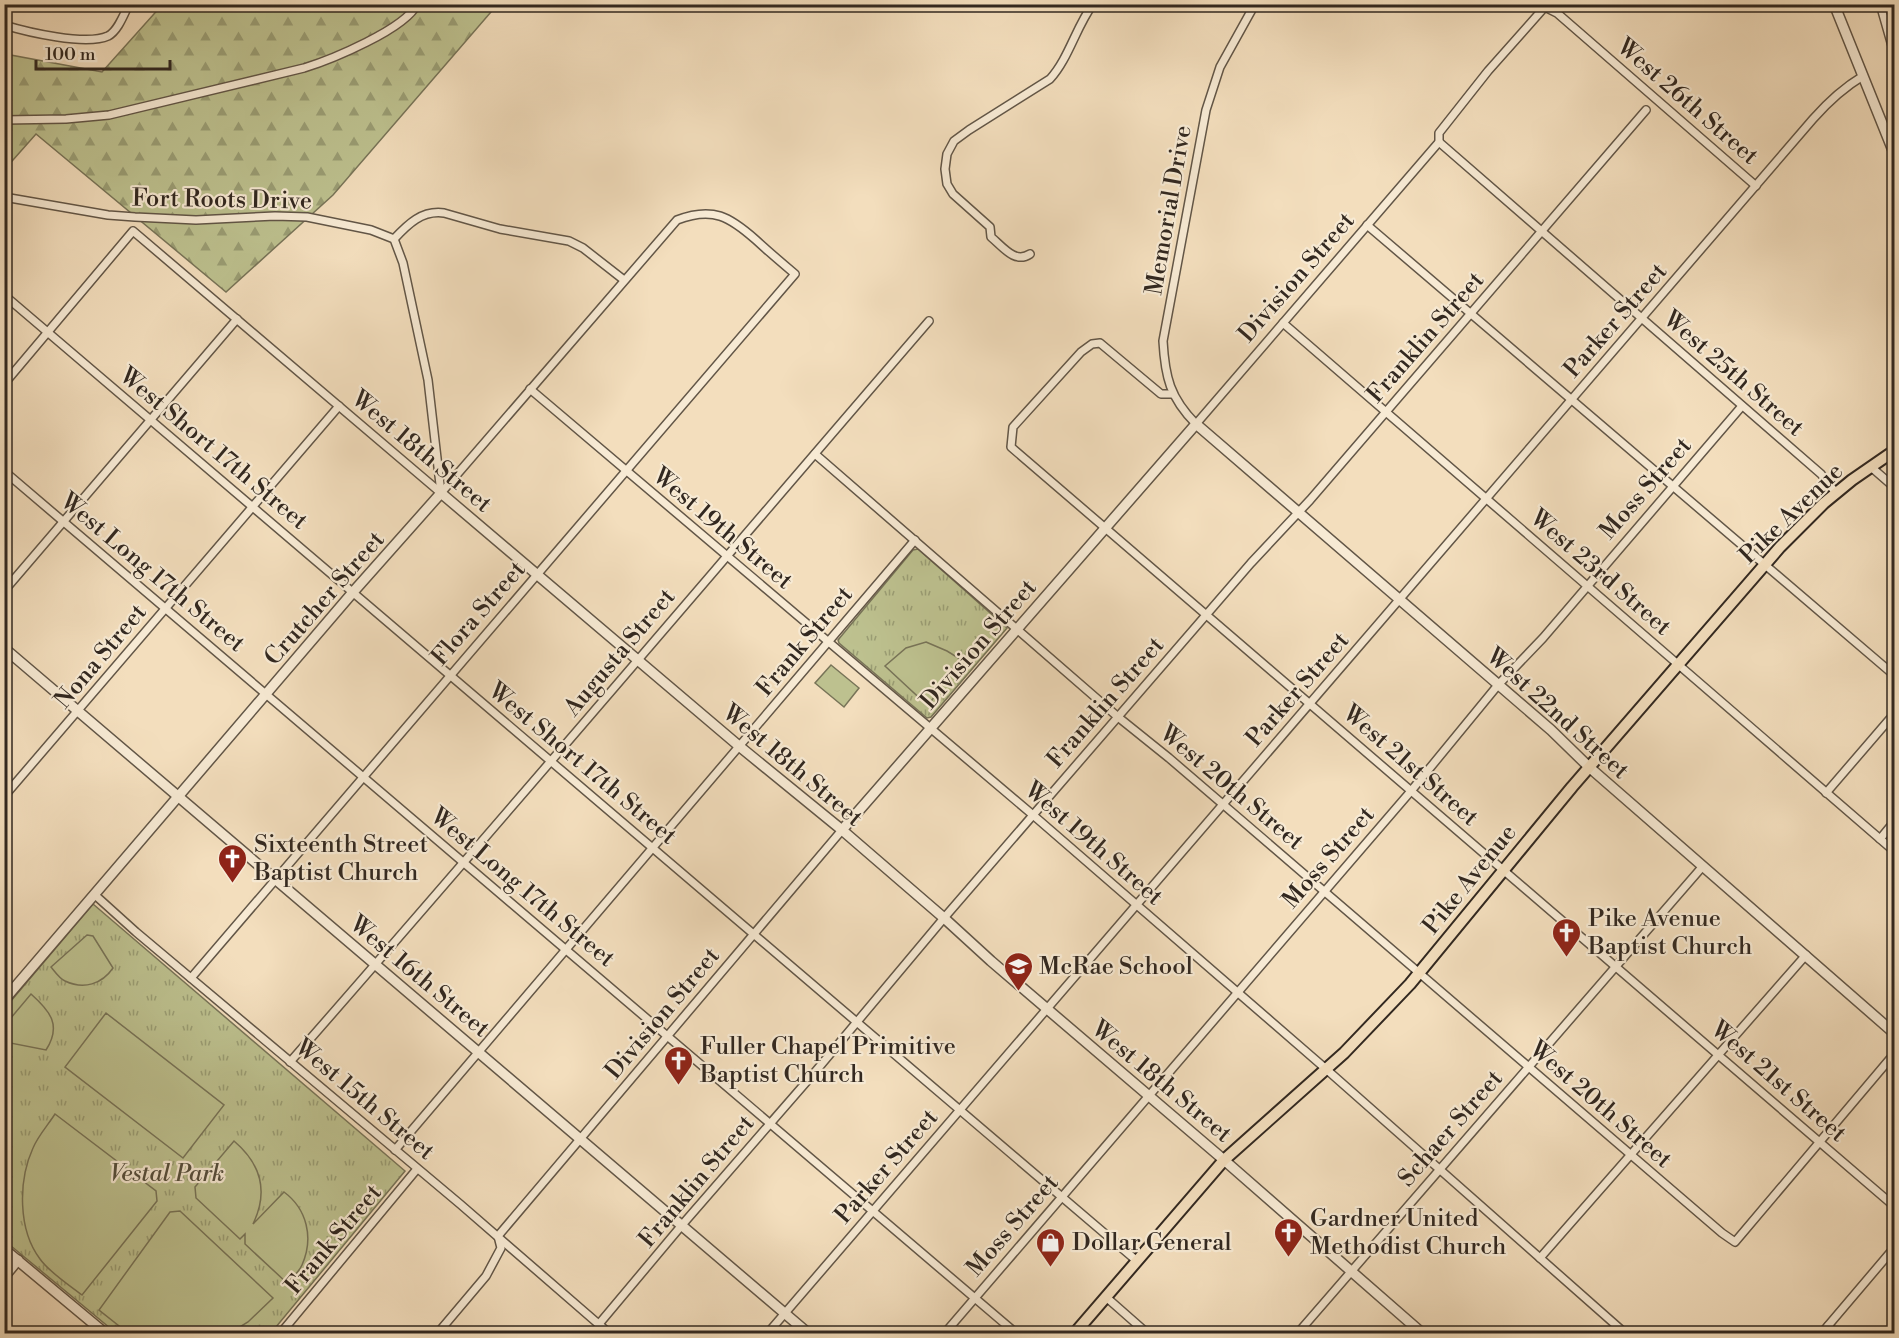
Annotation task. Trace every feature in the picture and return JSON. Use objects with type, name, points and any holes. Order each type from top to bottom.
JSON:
[{"type":"main road","name":"Pike Avenue","points":[[1074,1334],[1224,1160],[1378,1019],[1419,973],[1589,767],[1802,524],[1836,493],[1894,451]]},
{"type":"street","points":[[4,25],[46,35],[79,38],[104,37],[113,30],[129,4]]},
{"type":"street","points":[[4,120],[66,119],[109,115],[304,68],[331,59],[396,26],[411,15],[417,4]]},
{"type":"street","points":[[1030,254],[1023,258],[1016,257],[991,237],[990,227],[953,194],[947,184],[945,169],[947,154],[954,141],[969,130],[1050,79],[1093,4]]},
{"type":"street","name":"Memorial Drive","points":[[1196,424],[1172,394],[1165,367],[1163,341],[1206,110],[1220,67],[1256,4]]},
{"type":"street","points":[[1834,4],[1894,153]]},
{"type":"street","points":[[1880,4],[1894,53]]},
{"type":"street","name":"Division Street","points":[[437,1334],[486,1276],[501,1248],[498,1236],[842,830],[1439,142],[1439,133],[1540,11],[1550,9],[1567,22]]},
{"type":"street","name":"West 26th Street","points":[[1567,22],[1756,186]]},
{"type":"street","name":"Parker Street","points":[[768,1334],[1829,101],[1863,76]]},
{"type":"street","name":"Franklin Street","points":[[599,1324],[944,918],[1646,110]]},
{"type":"street","name":"West 25th Street","points":[[1439,142],[1821,474],[1836,493]]},
{"type":"street","name":"Fort Roots Drive","points":[[4,197],[108,215],[135,217],[196,220],[275,216],[307,218],[371,230],[394,239]]},
{"type":"street","points":[[441,493],[428,380],[403,263],[394,239],[413,220],[435,212],[444,213],[500,229],[569,241],[583,248],[624,280]]},
{"type":"street","name":"Flora Street","points":[[191,978],[795,274],[734,221],[720,215],[704,213],[690,215],[674,222]]},
{"type":"street","name":"Crutcher Street","points":[[4,1000],[674,222]]},
{"type":"street","points":[[1367,225],[1894,675]]},
{"type":"street","name":"West 18th Street","points":[[48,333],[133,231],[739,747],[842,830],[1423,1334]]},
{"type":"street","name":"West Short 17th Street","points":[[4,295],[354,591],[1137,1261]]},
{"type":"street","points":[[4,591],[237,319]]},
{"type":"street","name":"Augusta Street","points":[[290,1062],[377,965],[930,321]]},
{"type":"street","name":"West 23rd Street","points":[[1283,322],[1894,851]]},
{"type":"street","points":[[4,384],[48,333]]},
{"type":"street","name":"West 21st Street","points":[[1172,394],[1161,394],[1100,343],[1092,344],[1081,352],[1012,427],[1011,447],[1894,1206]]},
{"type":"street","name":"West 19th Street","points":[[530,389],[1033,815],[1326,1069],[1626,1334]]},
{"type":"street","name":"Nona Street","points":[[7,794],[339,406]]},
{"type":"street","name":"Moss Street","points":[[944,1334],[1411,791],[1498,685],[1587,586],[1742,406]]},
{"type":"street","name":"West 22nd Street","points":[[1196,424],[1551,730],[1589,767],[1894,1033]]},
{"type":"street","name":"West 20th Street","points":[[815,454],[1118,717],[1735,1242],[1820,1142]]},
{"type":"street","points":[[1871,467],[1894,487]]},
{"type":"street","name":"West Long 17th Street","points":[[4,471],[1017,1334]]},
{"type":"street","name":"Frank Street","points":[[395,1150],[915,540]]},
{"type":"street","name":"West 16th Street","points":[[4,648],[809,1334]]},
{"type":"street","points":[[1826,793],[1894,714]]},
{"type":"street","points":[[1880,839],[1894,822]]},
{"type":"street","name":"Schaer Street","points":[[1297,1334],[1703,866]]},
{"type":"street","name":"West 15th Street","points":[[95,895],[498,1236],[610,1334]]},
{"type":"street","points":[[1540,1257],[1806,955]]},
{"type":"street","points":[[1820,1142],[1894,1054]]},
{"type":"street","name":"Frank Street","points":[[280,1334],[417,1169]]},
{"type":"street","points":[[1821,1334],[1894,1248]]},
{"type":"street","points":[[4,1249],[106,1334]]},
{"type":"street","points":[[4,1277],[18,1260]]},
{"type":"street","points":[[1106,1297],[1148,1334]]},
{"type":"street","points":[[1828,1326],[1837,1334]]},
{"type":"green space","points":[[162,5],[497,5],[333,195],[226,292],[36,134],[5,169],[5,54],[102,72]]},
{"type":"green space","points":[[918,549],[1007,628],[931,717],[927,718],[838,640],[913,550]]},
{"type":"green space","points":[[926,642],[960,659],[927,705],[885,666],[906,648]]},
{"type":"green space","points":[[831,665],[859,688],[844,707],[815,683]]},
{"type":"green space","name":"Vestal Park","points":[[93,904],[405,1171],[271,1333],[116,1333],[5,1241],[5,1008]]},
{"type":"green space","points":[[87,935],[93,936],[113,968],[98,982],[86,985],[72,984],[59,977],[51,967]]},
{"type":"green space","points":[[31,994],[44,1006],[52,1019],[53,1033],[46,1050],[5,1042],[5,1025]]},
{"type":"green space","points":[[106,1013],[224,1105],[183,1158],[65,1067]]},
{"type":"green space","points":[[55,1114],[156,1191],[157,1201],[82,1295],[40,1259],[33,1247],[24,1220],[23,1190],[28,1161],[38,1139]]},
{"type":"green space","points":[[234,1141],[251,1159],[260,1179],[261,1200],[253,1224],[284,1192],[303,1215],[308,1235],[306,1255],[299,1270],[287,1283],[245,1244],[245,1234],[240,1239],[196,1198],[195,1187]]},
{"type":"green space","points":[[180,1211],[273,1298],[248,1322],[230,1333],[128,1333],[99,1310],[170,1212]]},
{"type":"place","name":"Sixteenth Street Baptist Church","points":[[233,884]]},
{"type":"place","name":"Pike Avenue Baptist Church","points":[[1567,958]]},
{"type":"place","name":"McRae School","points":[[1018,992]]},
{"type":"place","name":"Fuller Chapel Primitive Baptist Church","points":[[679,1086]]},
{"type":"place","name":"Gardner United Methodist Church","points":[[1289,1258]]},
{"type":"place","name":"Dollar General","points":[[1051,1268]]}]
